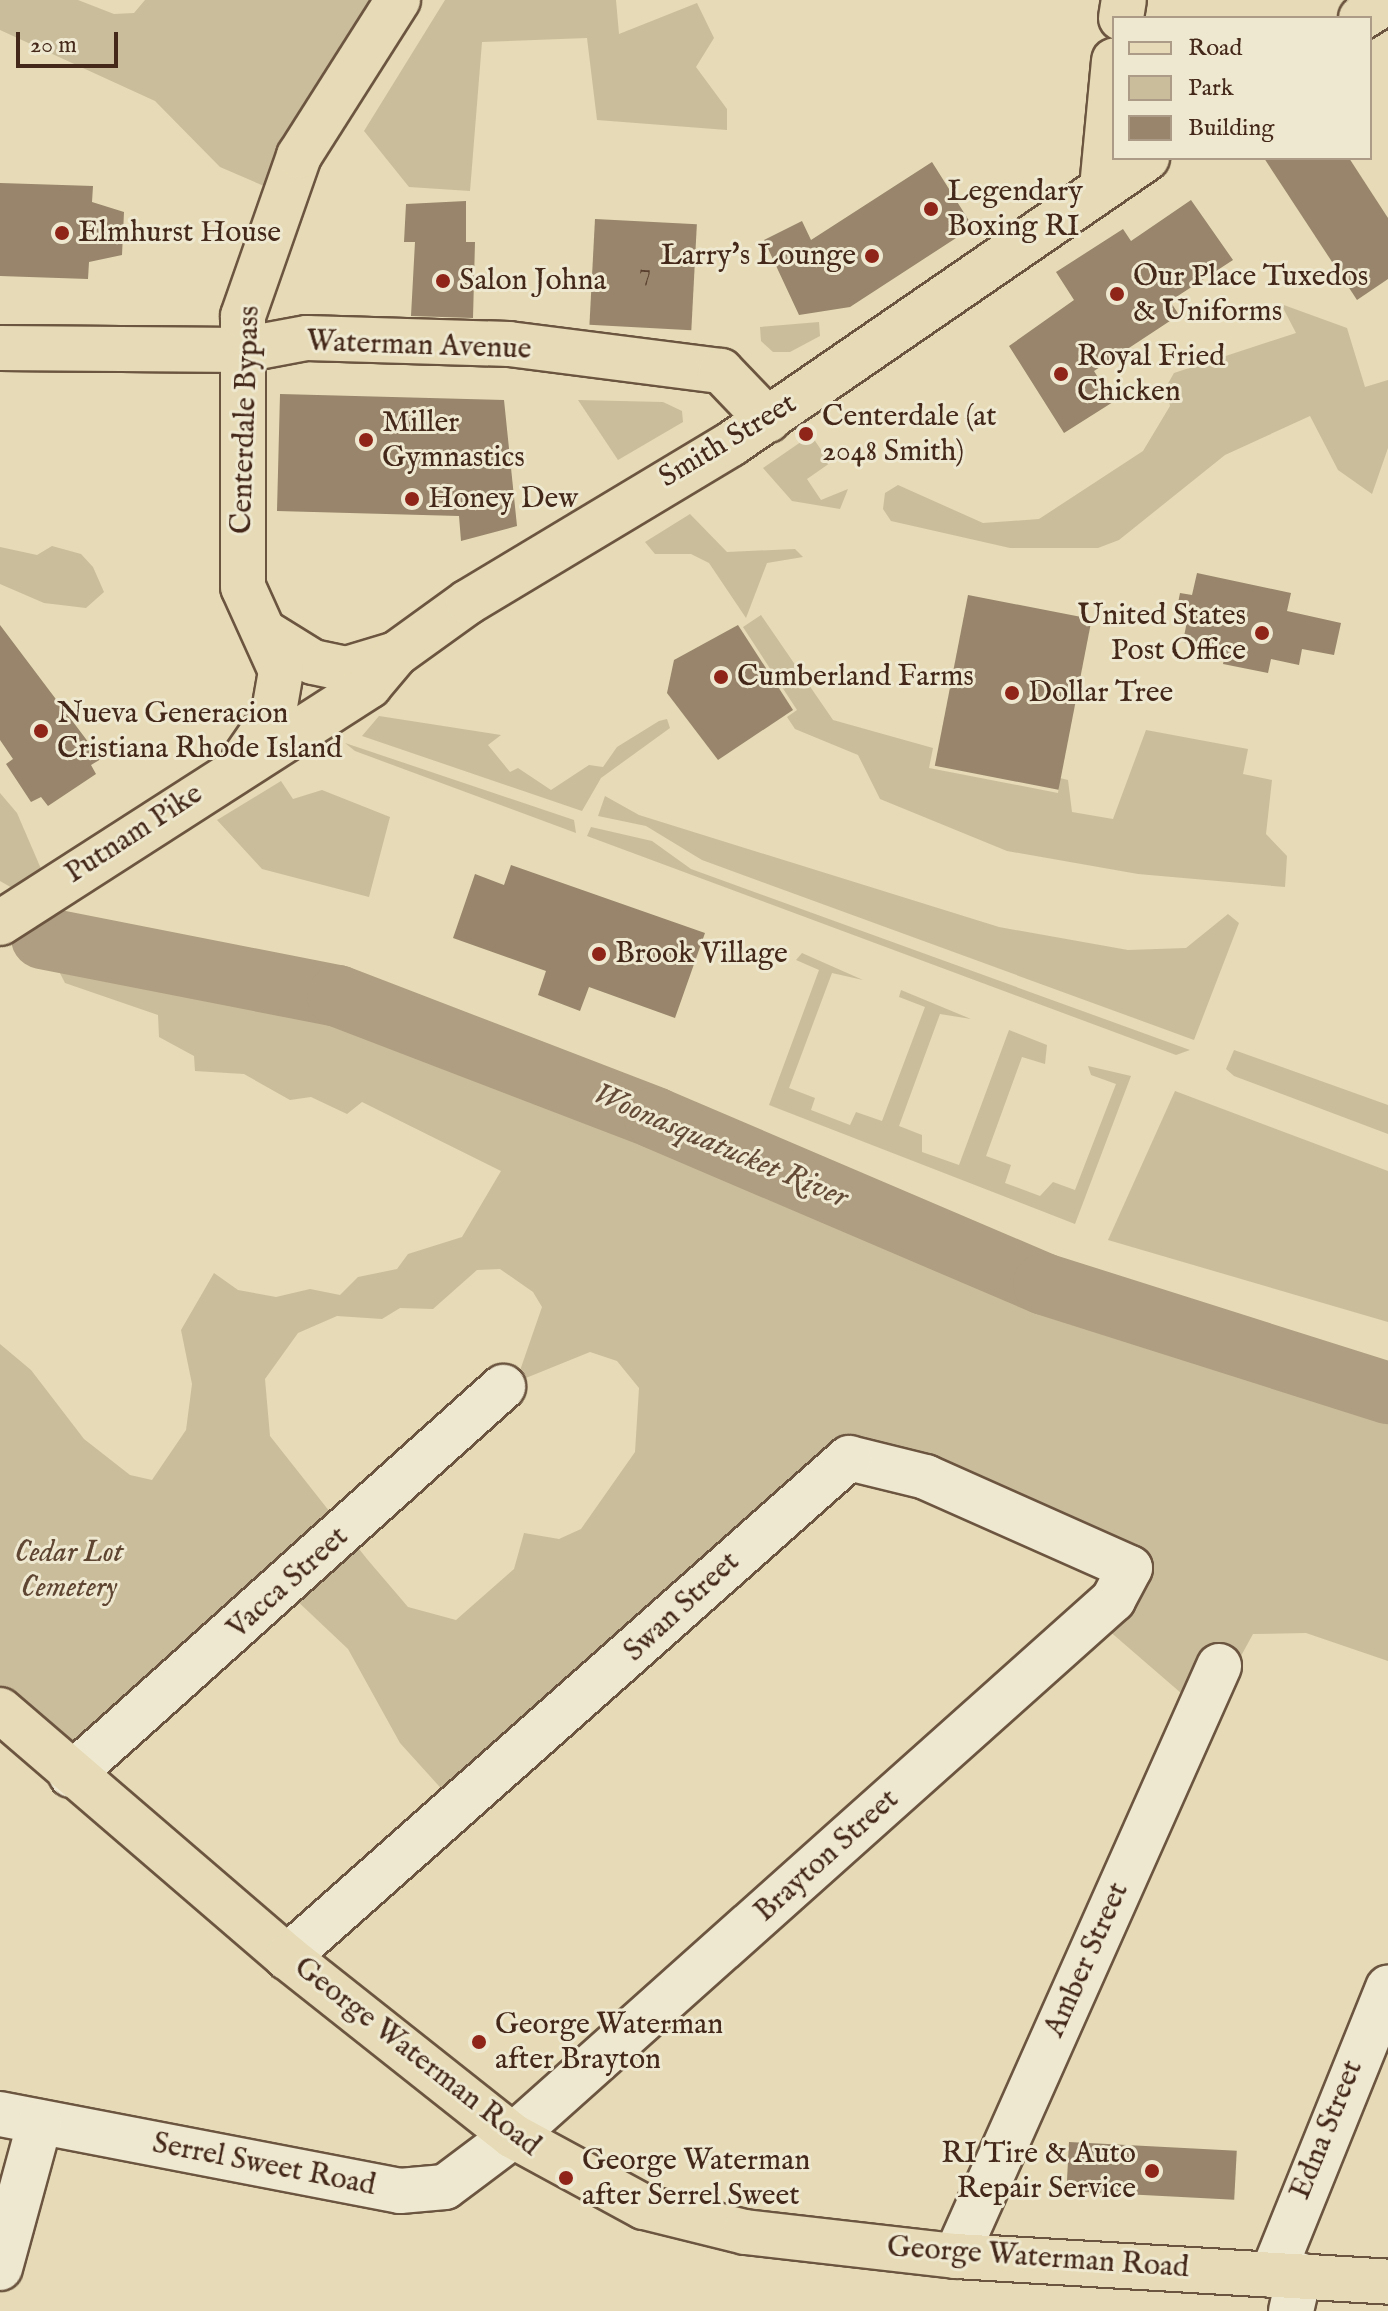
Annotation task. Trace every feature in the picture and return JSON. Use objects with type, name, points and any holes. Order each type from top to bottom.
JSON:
[{"type":"main road","name":"Centerdale Bypass","points":[[310,723],[243,587],[242,350],[258,265],[299,156],[398,0]]},
{"type":"main road","points":[[1364,16],[1388,1]]},
{"type":"main road","points":[[1102,188],[1112,82]]},
{"type":"main road","name":"Smith Street","points":[[310,723],[369,686],[396,654],[607,514],[768,420],[1144,160]]},
{"type":"main road","name":"Waterman Avenue","points":[[0,348],[242,350],[307,338],[388,340],[698,365],[741,385],[768,420]]},
{"type":"main road","points":[[238,767],[273,717],[274,652],[346,669],[396,654]]},
{"type":"main road","name":"Putnam Pike","points":[[0,923],[310,723]]},
{"type":"main road","name":"George Waterman Road","points":[[0,1710],[71,1775],[287,1957],[513,2136],[644,2207],[692,2221],[956,2256],[1287,2287],[1388,2282]]},
{"type":"street","name":"Vacca Street","points":[[71,1775],[503,1387]]},
{"type":"street","name":"Swan Street","points":[[287,1957],[849,1458],[926,1477],[1130,1568]]},
{"type":"street","name":"Brayton Street","points":[[513,2136],[1113,1600],[1130,1568]]},
{"type":"street","name":"Amber Street","points":[[956,2256],[1219,1666]]},
{"type":"street","name":"Edna Street","points":[[1287,2287],[1388,1988]]},
{"type":"street","name":"Serrel Sweet Road","points":[[20,2118],[400,2191],[445,2187],[513,2136]]},
{"type":"street","points":[[0,2268],[20,2118]]},
{"type":"green space","points":[[0,0],[78,0],[114,14],[134,13],[145,0],[407,0],[287,196],[220,167],[155,101],[0,30]]},
{"type":"green space","points":[[445,0],[616,0],[619,34],[697,3],[714,38],[696,67],[727,109],[727,130],[597,120],[587,38],[482,42],[470,191],[409,187],[364,131]]},
{"type":"green space","points":[[1281,304],[1347,328],[1365,387],[1388,380],[1388,448],[1372,494],[1338,470],[1310,416],[1225,455],[1119,540],[1098,548],[1010,548],[891,521],[883,509],[885,493],[898,485],[983,523],[1039,519],[1143,451],[1170,406],[1166,387],[1174,373],[1296,333]]},
{"type":"green space","points":[[819,322],[820,336],[790,352],[773,352],[761,341],[760,327]]},
{"type":"green space","points":[[578,400],[663,402],[682,411],[683,422],[618,460]]},
{"type":"green space","points":[[811,435],[830,463],[807,479],[821,500],[848,489],[840,509],[792,501],[763,468]]},
{"type":"green space","points":[[690,514],[727,552],[795,549],[803,557],[767,563],[746,618],[709,563],[691,554],[655,554],[645,542]]},
{"type":"green space","points":[[52,546],[81,554],[93,567],[104,592],[86,608],[44,603],[0,584],[0,547],[37,555]]},
{"type":"green space","points":[[761,615],[833,720],[933,748],[929,768],[1058,793],[1060,778],[1068,780],[1072,812],[1113,819],[1146,730],[1248,749],[1243,774],[1272,780],[1266,834],[1287,856],[1285,887],[1138,874],[1007,851],[880,799],[858,755],[795,729],[787,717],[797,710],[743,627]]},
{"type":"green space","points":[[379,716],[501,735],[488,745],[510,772],[518,768],[551,790],[589,765],[603,767],[617,747],[659,721],[667,719],[670,728],[601,778],[582,811],[362,736]]},
{"type":"green space","points":[[345,743],[574,820],[576,833],[355,751]]},
{"type":"green space","points":[[281,781],[293,799],[322,790],[390,817],[369,897],[262,869],[217,820]]},
{"type":"green space","points":[[0,793],[17,813],[48,885],[28,897],[0,881]]},
{"type":"green space","points":[[605,796],[639,815],[999,927],[1128,950],[1186,948],[1228,914],[1239,923],[1194,1040],[702,860],[646,826],[598,816]]},
{"type":"green space","points":[[591,827],[652,841],[691,869],[1190,1050],[1176,1055],[587,836]]},
{"type":"green space","name":"Cedar Lot Cemetery","points":[[40,934],[399,1026],[627,1106],[1123,1333],[1194,1349],[1388,1415],[1388,1661],[1306,1633],[1253,1634],[1218,1698],[1196,1706],[1100,1623],[1135,1575],[858,1465],[457,1806],[400,1743],[348,1649],[293,1597],[87,1776],[0,1715],[0,1344],[31,1370],[84,1439],[130,1475],[152,1480],[186,1430],[192,1384],[181,1330],[214,1273],[238,1290],[276,1297],[310,1289],[340,1295],[358,1277],[397,1269],[408,1254],[462,1237],[501,1171],[362,1102],[347,1114],[311,1097],[290,1100],[244,1074],[195,1071],[194,1056],[159,1037],[158,1015],[65,983]],"holes":[[[500,1269],[533,1292],[542,1307],[516,1382],[590,1352],[617,1361],[639,1388],[635,1452],[581,1529],[559,1539],[524,1533],[514,1569],[456,1620],[408,1607],[270,1436],[265,1379],[298,1333],[337,1316],[382,1319],[400,1308],[433,1309],[477,1270]]]},
{"type":"green space","points":[[802,953],[863,980],[832,973],[789,1088],[815,1098],[811,1110],[850,1125],[856,1112],[882,1121],[925,1007],[899,997],[901,990],[971,1019],[940,1014],[899,1126],[922,1135],[922,1152],[959,1165],[1009,1030],[1047,1045],[1045,1064],[1022,1057],[986,1156],[1011,1165],[1005,1183],[1040,1196],[1053,1182],[1075,1190],[1116,1084],[1091,1075],[1088,1066],[1131,1076],[1075,1224],[769,1105],[819,970],[796,960]]},
{"type":"green space","points":[[1234,1050],[1388,1105],[1388,1134],[1234,1076],[1226,1069]]},
{"type":"green space","points":[[1175,1091],[1388,1171],[1388,1322],[1108,1240]]},
{"type":"building","points":[[1265,160],[1350,160],[1388,218],[1388,279],[1357,300]]},
{"type":"building","points":[[932,162],[973,227],[850,307],[799,315],[764,240],[802,221],[811,240]]},
{"type":"building","name":"Elmhurst House","points":[[0,183],[93,186],[92,202],[124,212],[122,255],[89,262],[88,279],[0,276]]},
{"type":"building","points":[[1191,200],[1233,260],[1170,301],[1179,315],[1094,371],[1113,402],[1064,433],[1009,346],[1074,300],[1056,272],[1123,229],[1131,241]]},
{"type":"building","name":"Salon Johna","points":[[466,201],[466,242],[475,242],[473,318],[411,316],[415,242],[404,242],[406,204]]},
{"type":"building","points":[[595,219],[697,224],[691,330],[589,325]]},
{"type":"building","name":"Miller Gymnastics","points":[[280,394],[504,400],[517,526],[461,541],[459,516],[277,511]]},
{"type":"building","name":"United States Post Office","points":[[1197,573],[1291,593],[1287,611],[1341,623],[1334,655],[1302,649],[1299,665],[1271,659],[1268,673],[1223,664],[1226,651],[1183,642],[1187,621],[1175,618],[1180,593],[1192,595]]},
{"type":"building","name":"Dollar Tree","points":[[968,595],[1092,619],[1058,790],[935,766]]},
{"type":"building","name":"Nueva Generacion Cristiana Rhode Island","points":[[0,625],[101,759],[91,765],[96,774],[48,806],[41,797],[31,802],[6,764],[13,759],[0,740]]},
{"type":"building","name":"Cumberland Farms","points":[[738,625],[793,710],[718,760],[667,693],[674,660]]},
{"type":"building","name":"Brook Village","points":[[511,865],[705,933],[675,1018],[589,987],[580,1011],[538,995],[546,971],[453,938],[475,874],[504,885]]},
{"type":"building","name":"RI Tire & Auto Repair Service","points":[[1069,2142],[1237,2151],[1234,2200],[1066,2191]]},
{"type":"waterway","name":"Woonasquatucket River","points":[[42,938],[338,996],[655,1118],[1044,1284],[1388,1393]]},
{"type":"place","name":"Legendary Boxing RI","points":[[931,209]]},
{"type":"place","name":"Elmhurst House","points":[[62,233]]},
{"type":"place","name":"Larry's Lounge","points":[[872,256]]},
{"type":"place","name":"Salon Johna","points":[[443,281]]},
{"type":"place","name":"Our Place Tuxedos & Uniforms","points":[[1117,294]]},
{"type":"place","name":"Royal Fried Chicken","points":[[1061,374]]},
{"type":"place","name":"Centerdale (at 2048 Smith)","points":[[806,434]]},
{"type":"place","name":"Miller Gymnastics","points":[[366,440]]},
{"type":"place","name":"Honey Dew","points":[[412,499]]},
{"type":"place","name":"United States Post Office","points":[[1262,633]]},
{"type":"place","name":"Cumberland Farms","points":[[721,677]]},
{"type":"place","name":"Dollar Tree","points":[[1012,693]]},
{"type":"place","name":"Nueva Generacion Cristiana Rhode Island","points":[[41,731]]},
{"type":"place","name":"Brook Village","points":[[599,954]]},
{"type":"place","name":"George Waterman after Brayton","points":[[479,2042]]},
{"type":"place","name":"RI Tire & Auto Repair Service","points":[[1152,2171]]},
{"type":"place","name":"George Waterman after Serrel Sweet","points":[[566,2178]]}]
